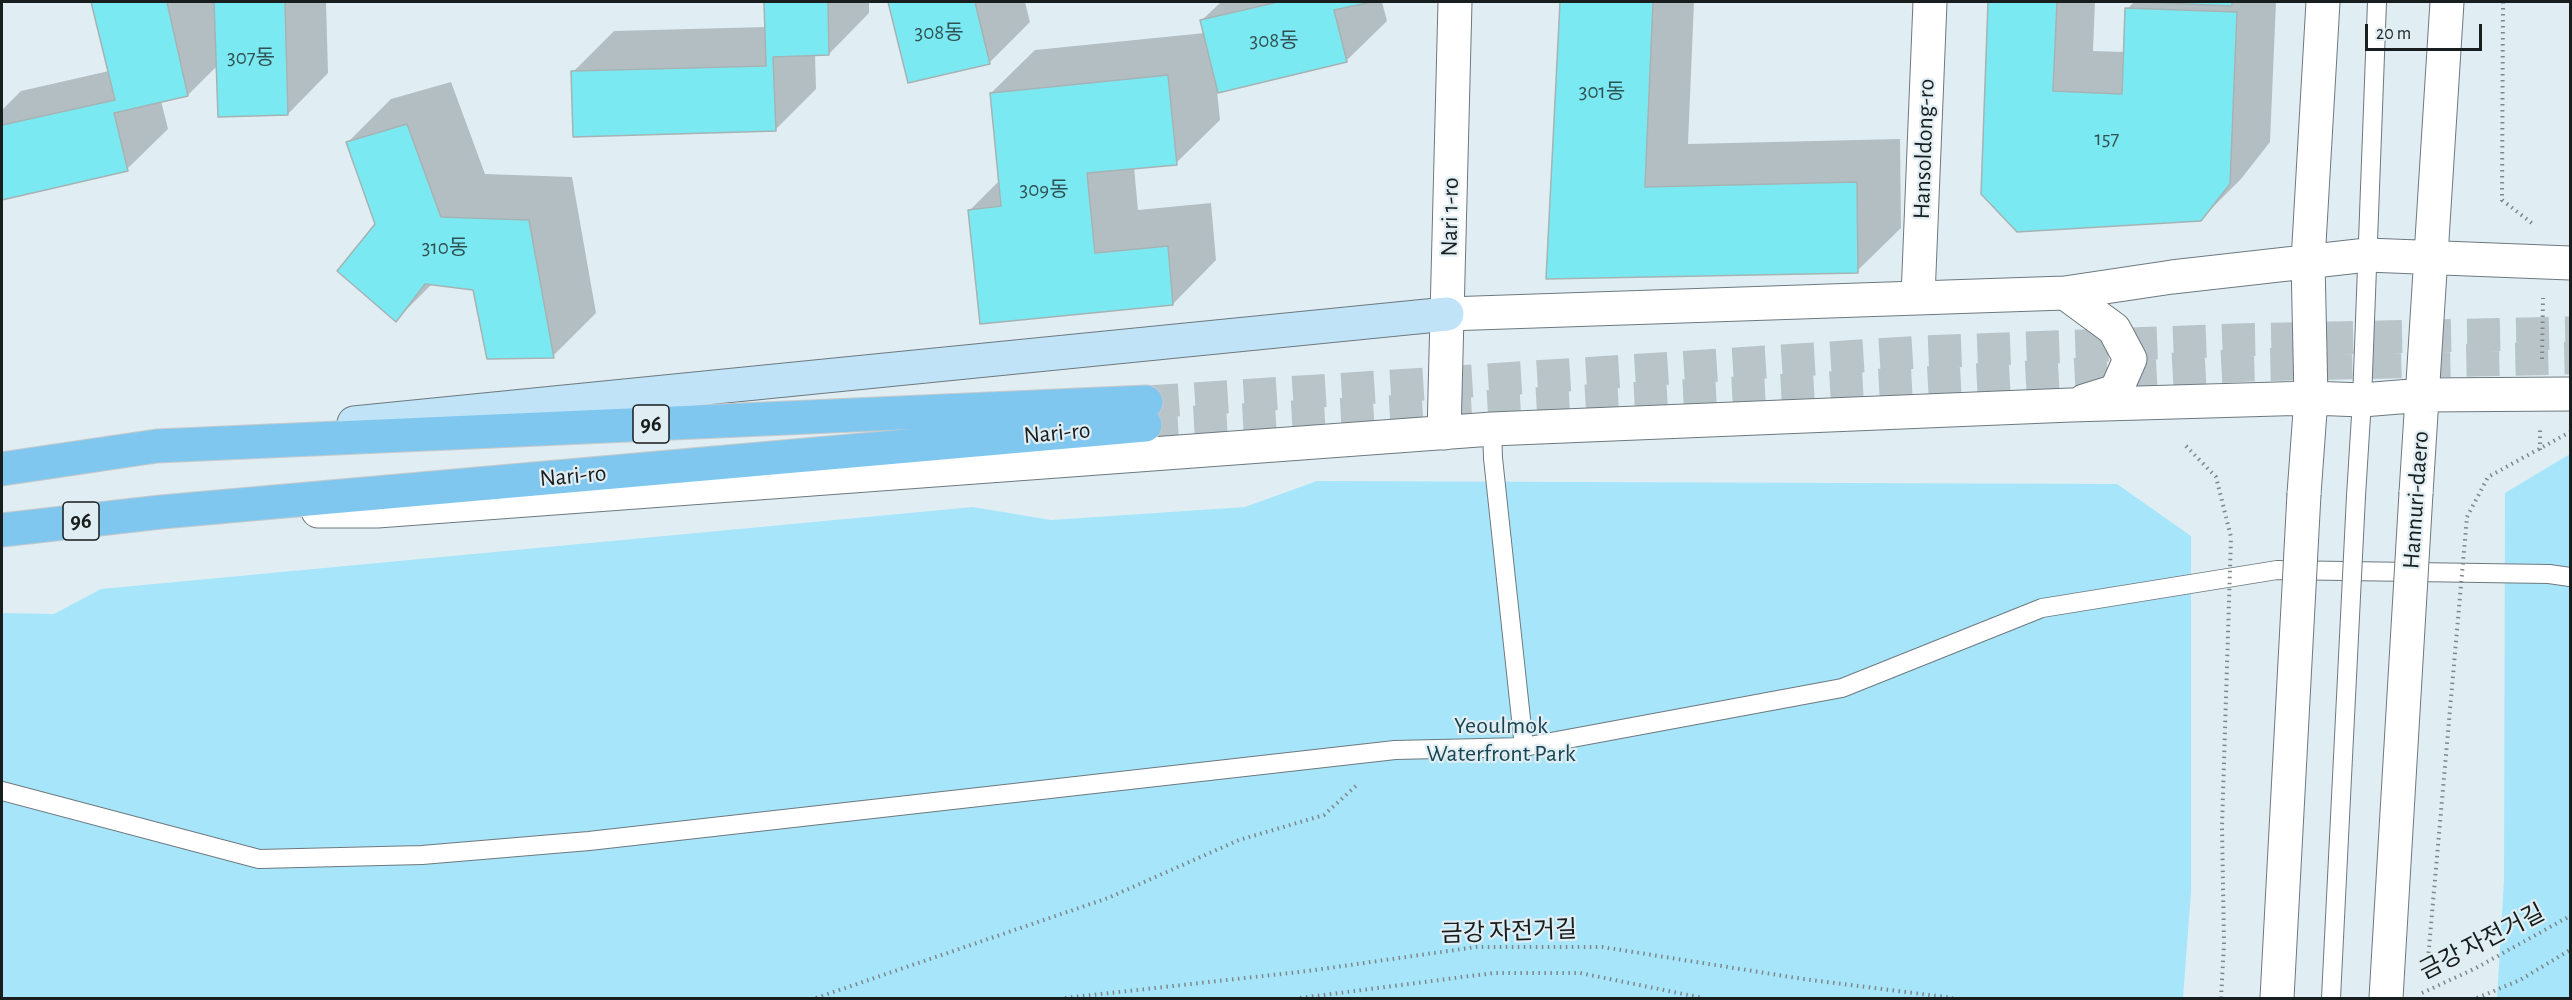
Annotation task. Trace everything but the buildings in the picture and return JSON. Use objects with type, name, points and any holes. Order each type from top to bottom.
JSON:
[{"type":"main road","points":[[157,446],[363,422],[1447,314]]},
{"type":"main road","name":"Nari-ro","points":[[2,530],[161,512],[1145,414],[157,446]]},
{"type":"main road","name":"96","points":[[2,469],[157,446]]},
{"type":"street","name":"Nari 1-ro","points":[[1444,433],[1455,2]]},
{"type":"street","name":"Hansoldong-ro","points":[[1918,297],[1930,2]]},
{"type":"street","points":[[2277,999],[2311,398],[2308,261],[2323,2]]},
{"type":"street","name":"Hannuri-daero","points":[[2386,999],[2447,2]]},
{"type":"street","points":[[1447,314],[2065,293],[2367,255],[2557,262]]},
{"type":"street","points":[[2065,293],[2114,329],[2130,359],[2116,391],[2071,405]]},
{"type":"street","points":[[161,512],[378,511],[1492,429],[2071,405],[2311,398],[2362,400],[2424,395],[2556,394]]},
{"type":"lane","points":[[2331,999],[2362,400],[2377,2]]},
{"type":"lane","points":[[1492,429],[1493,458],[1524,747]]},
{"type":"lane","points":[[2,791],[259,859],[422,855],[589,841],[1395,750],[1524,747],[1842,688],[2042,608],[2277,570],[2537,574],[2571,577]]},
{"type":"path","points":[[2503,2],[2502,200],[2545,232],[2557,262],[2556,394],[2540,450]]},
{"type":"path","points":[[2428,964],[2467,517],[2488,477],[2571,432]]},
{"type":"path","points":[[2186,446],[2216,477],[2231,537],[2222,826],[2224,945],[2221,999]]},
{"type":"path","points":[[816,999],[1108,897],[1239,840],[1324,816],[1395,750]]},
{"type":"path","name":"금강 자전거길","points":[[2420,994],[2476,968],[2571,916]]},
{"type":"path","name":"금강 자전거길","points":[[1065,999],[1308,971],[1476,947],[1602,947],[1803,979],[1953,999]]},
{"type":"path","points":[[2477,999],[2520,980],[2571,950]]},
{"type":"path","points":[[1300,999],[1505,973],[1580,974],[1703,999]]},
{"type":"path","points":[[2425,999],[2426,987]]},
{"type":"green space","points":[[2570,454],[2570,998],[2497,998],[2504,880],[2505,493]]},
{"type":"green space","name":"Yeoulmok Waterfront Park","points":[[1317,481],[2117,484],[2191,536],[2191,892],[2183,998],[2,998],[2,613],[54,614],[101,589],[973,507],[1051,520],[1245,507]]},
{"type":"tunnel","points":[[1146,402],[1922,352],[2237,340],[2570,333]]},
{"type":"tunnel","points":[[1145,425],[2250,365],[2570,358]]}]
